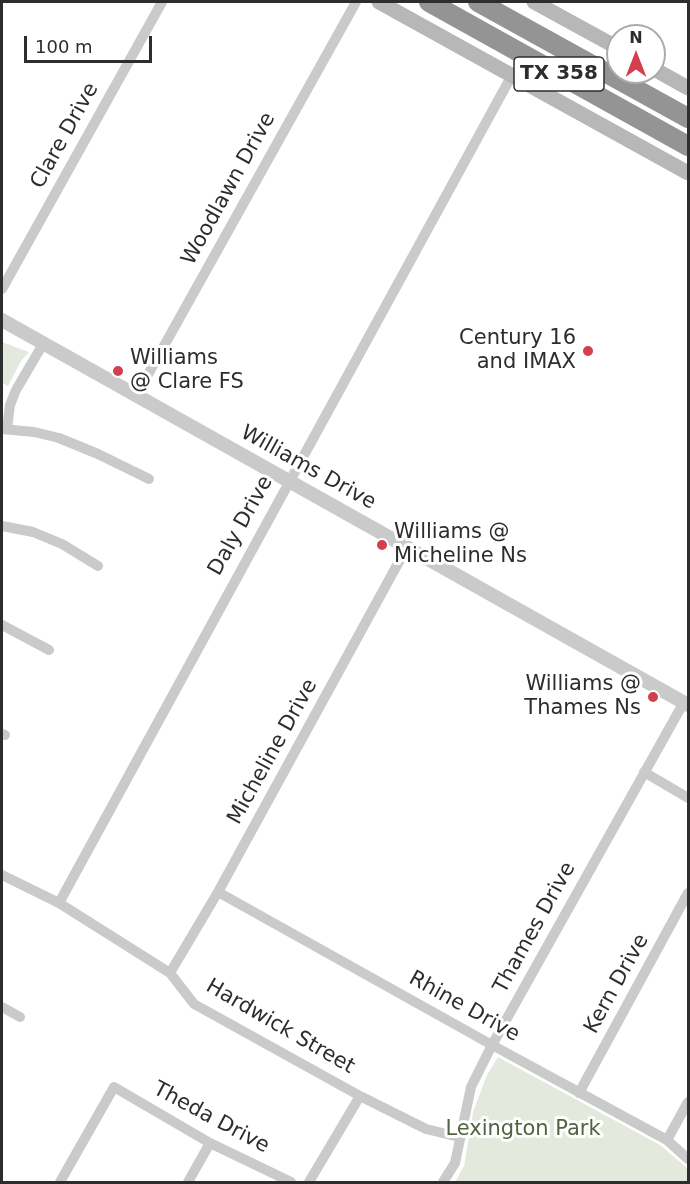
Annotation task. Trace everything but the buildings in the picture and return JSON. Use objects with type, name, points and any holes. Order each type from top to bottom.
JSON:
[{"type":"highway","name":"TX 358","points":[[429,2],[688,146]]},
{"type":"highway","name":"TX 358","points":[[478,2],[688,118]]},
{"type":"highway","points":[[591,63],[667,94],[688,106]]},
{"type":"highway","points":[[655,127],[688,151]]},
{"type":"main road","points":[[379,2],[688,173]]},
{"type":"main road","points":[[534,2],[550,5],[606,40]]},
{"type":"main road","points":[[666,76],[688,88]]},
{"type":"street","name":"Clare Drive","points":[[2,289],[162,2]]},
{"type":"street","name":"Woodlawn Drive","points":[[136,396],[356,2]]},
{"type":"street","name":"Daly Drive","points":[[59,903],[512,75]]},
{"type":"street","name":"Williams Drive","points":[[2,320],[686,703]]},
{"type":"street","points":[[43,344],[16,390],[4,429],[59,438],[149,479]]},
{"type":"street","points":[[2,526],[33,532],[98,566]]},
{"type":"street","name":"Micheline Drive","points":[[170,973],[218,892],[408,548]]},
{"type":"street","points":[[2,625],[49,650]]},
{"type":"street","name":"Thames Drive","points":[[443,1182],[455,1163],[471,1087],[492,1045],[644,772],[686,703]]},
{"type":"street","points":[[644,772],[688,798]]},
{"type":"street","name":"Hardwick Street","points":[[2,875],[59,903],[170,973],[194,1004],[360,1096],[426,1129],[459,1137]]},
{"type":"street","name":"Rhine Drive","points":[[218,892],[667,1140],[688,1159]]},
{"type":"street","name":"Kern Drive","points":[[579,1093],[688,893]]},
{"type":"street","points":[[2,1006],[20,1017]]},
{"type":"street","name":"Theda Drive","points":[[60,1182],[114,1087],[210,1143],[291,1182]]},
{"type":"street","points":[[309,1182],[360,1096]]},
{"type":"street","points":[[667,1140],[688,1102]]},
{"type":"street","points":[[188,1182],[210,1143]]},
{"type":"green space","points":[[2,342],[29,352],[21,361],[8,386],[2,383]]},
{"type":"green space","name":"Lexington Park","points":[[498,1057],[660,1145],[686,1167],[688,1182],[455,1182],[464,1166],[473,1112],[487,1075]]},
{"type":"place","name":"Century 16 and IMAX","points":[[588,351]]},
{"type":"place","name":"Williams @ Clare FS","points":[[118,371]]},
{"type":"place","name":"Williams @ Micheline Ns","points":[[382,545]]},
{"type":"place","name":"Williams @ Thames Ns","points":[[653,697]]}]
